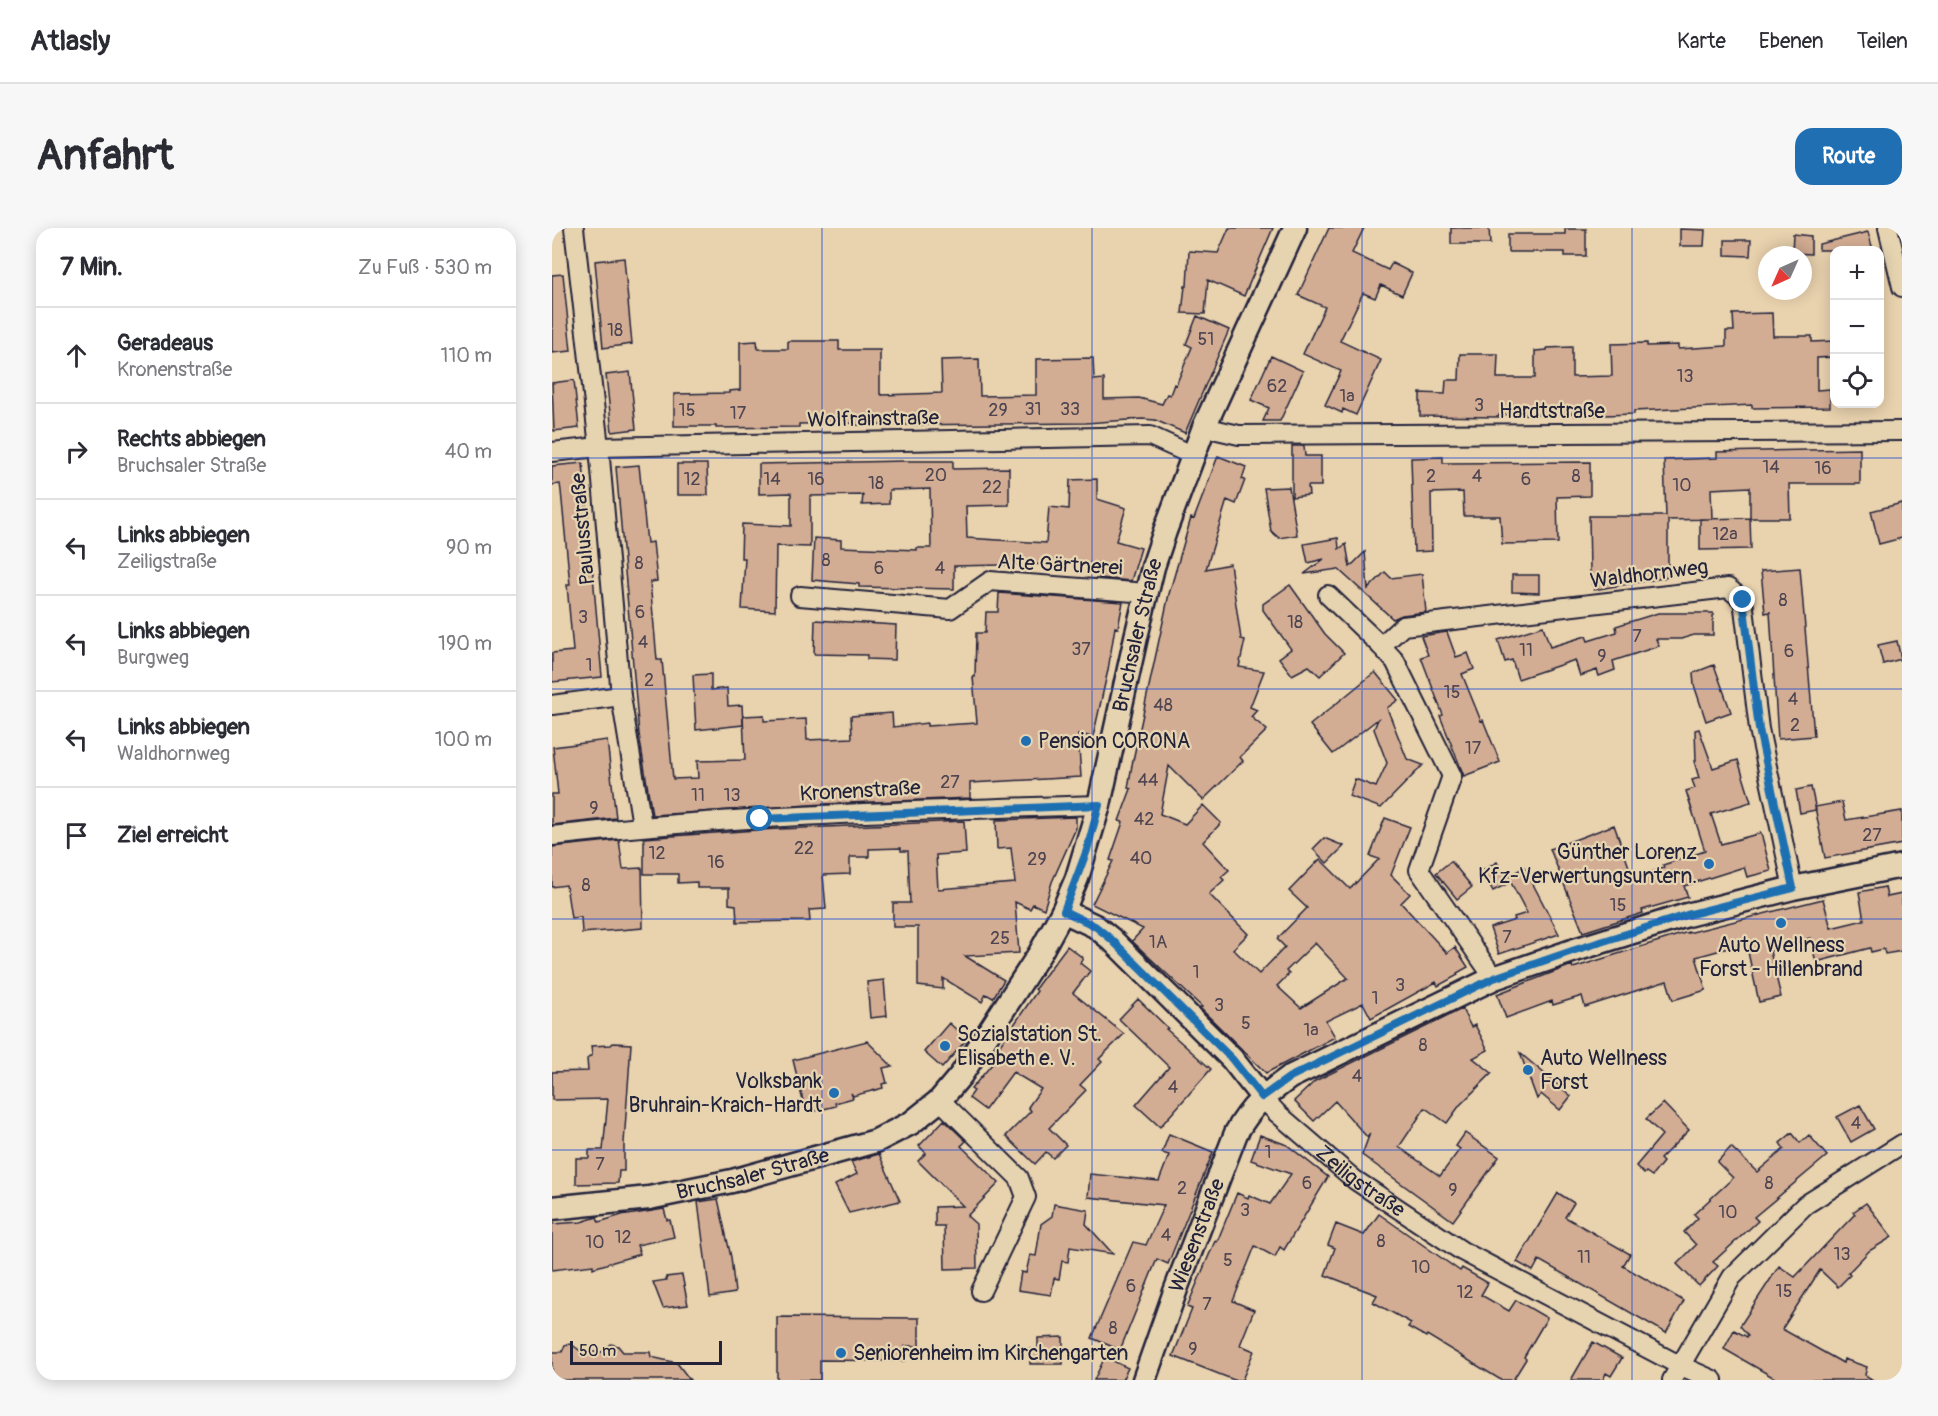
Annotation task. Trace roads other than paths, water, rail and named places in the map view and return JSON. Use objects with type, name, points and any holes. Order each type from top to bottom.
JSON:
[{"type":"street","name":"Paulusstraße","points":[[574,228],[599,447],[621,696],[642,825]]},
{"type":"street","name":"Bruchsaler Straße","points":[[552,1208],[649,1198],[732,1181],[876,1141],[911,1123],[940,1100],[961,1075],[1040,953],[1064,911],[1087,850],[1099,805],[1147,593],[1162,540],[1192,455],[1295,228]]},
{"type":"street","points":[[1888,228],[1902,287]]},
{"type":"street","name":"Hardtstraße","points":[[1204,427],[1239,435],[1902,431]]},
{"type":"street","name":"Wolfrainstraße","points":[[552,452],[599,447],[1150,436],[1192,455]]},
{"type":"street","name":"Alte Gärtnerei","points":[[800,596],[950,609],[990,581],[1147,593]]},
{"type":"street","name":"Waldhornweg","points":[[1381,646],[1403,626],[1728,588],[1743,600],[1759,729],[1793,888]]},
{"type":"street","points":[[1328,595],[1395,661],[1452,776],[1419,870],[1494,978]]},
{"type":"street","points":[[552,705],[621,696]]},
{"type":"street","name":"Kronenstraße","points":[[552,836],[642,825],[918,811],[1099,805]]},
{"type":"street","name":"Wiesenstraße","points":[[1144,1380],[1176,1288],[1236,1132],[1248,1112],[1262,1097],[1290,1077],[1494,978],[1575,950],[1687,915],[1793,888],[1902,866]]},
{"type":"street","name":"Zeiligstraße","points":[[1064,911],[1095,926],[1111,939],[1232,1059],[1277,1113],[1355,1180],[1462,1251],[1676,1373],[1713,1380]]},
{"type":"street","points":[[940,1100],[1019,1178],[1026,1197],[981,1291]]},
{"type":"street","points":[[1676,1373],[1732,1277],[1805,1205],[1902,1144]]},
{"type":"place","name":"Pension CORONA","points":[[1026,741]]},
{"type":"place","name":"Günther Lorenz Kfz-Verwertungsuntern.","points":[[1709,864]]},
{"type":"place","name":"Auto Wellness Forst - Hillenbrand","points":[[1781,923]]},
{"type":"place","name":"Sozialstation St. Elisabeth e. V.","points":[[945,1046]]},
{"type":"place","name":"Auto Wellness Forst","points":[[1528,1070]]},
{"type":"place","name":"Volksbank Bruhrain-Kraich-Hardt","points":[[834,1093]]},
{"type":"place","name":"Seniorenheim im Kirchengarten","points":[[841,1353]]}]
